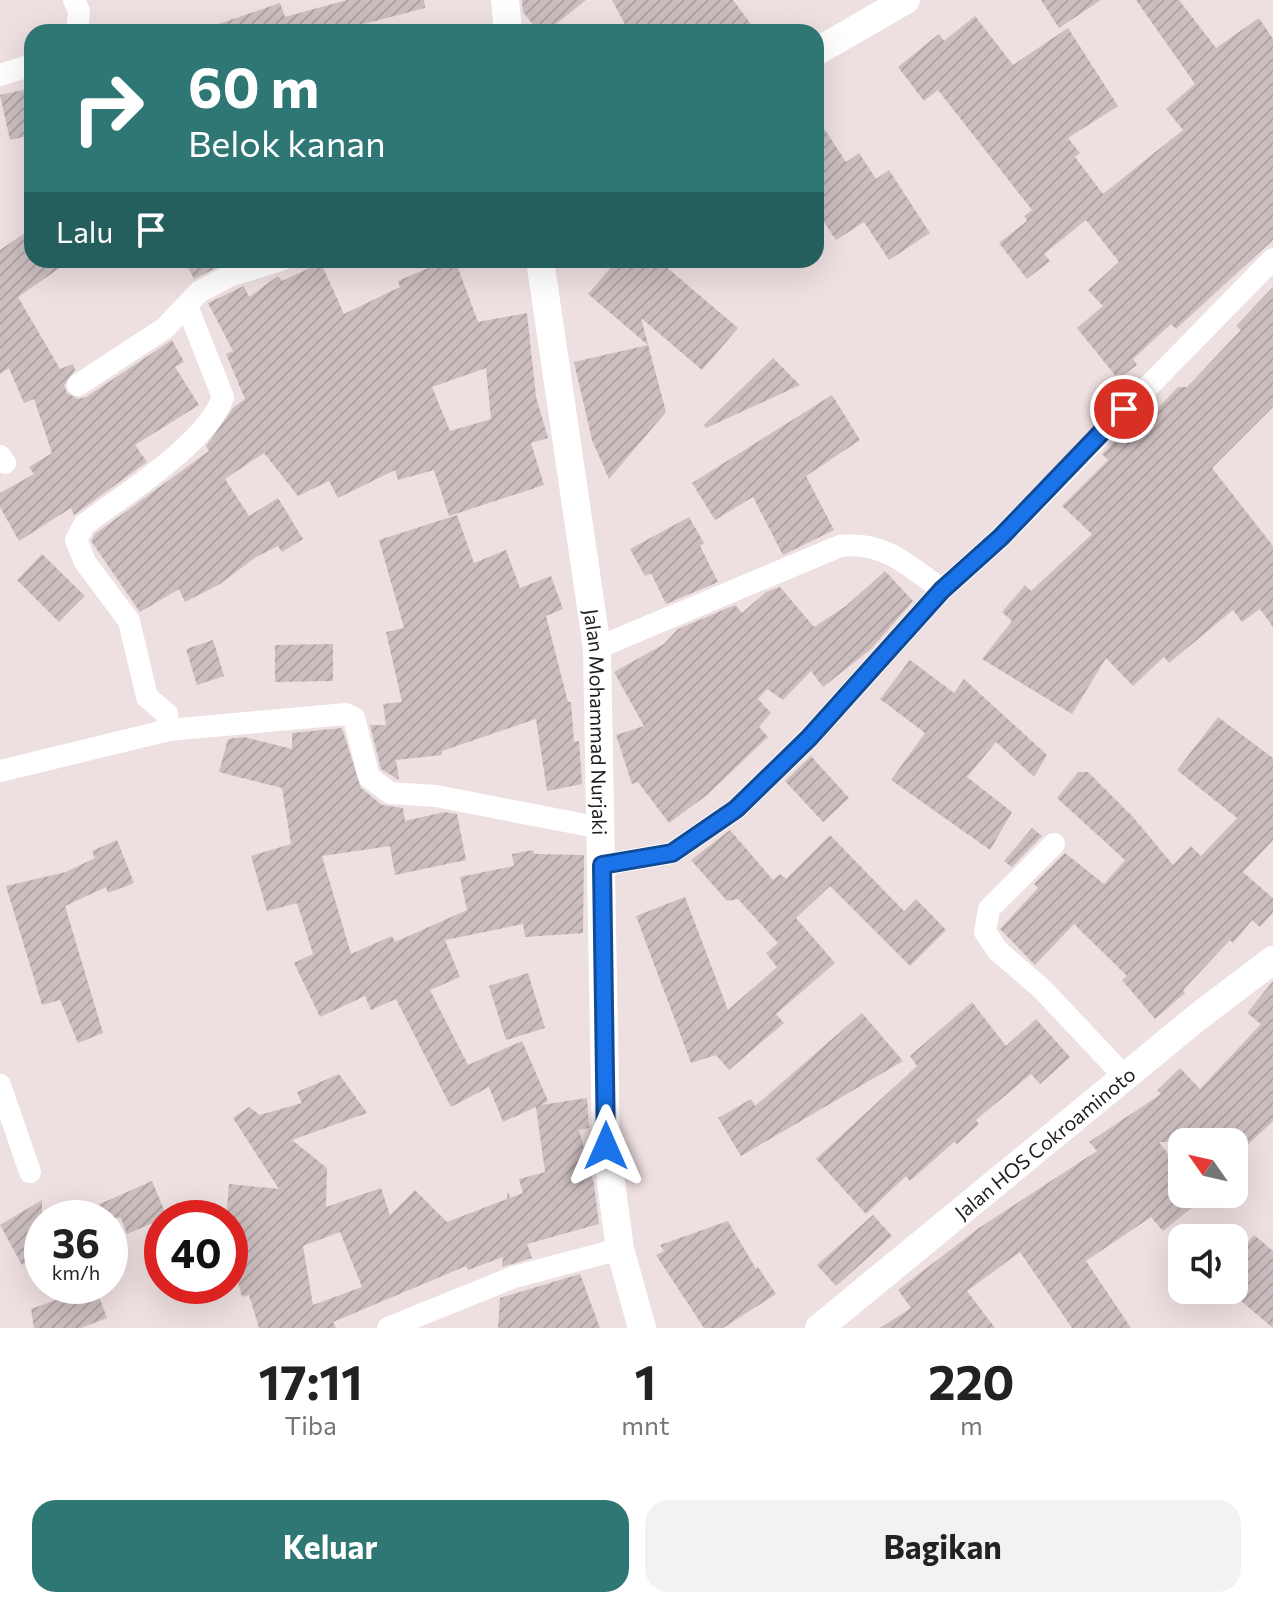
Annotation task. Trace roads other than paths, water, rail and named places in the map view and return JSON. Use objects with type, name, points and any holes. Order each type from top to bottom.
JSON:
[{"type":"street","points":[[74,0],[79,11],[78,24]]},
{"type":"street","points":[[505,0],[507,24]]},
{"type":"street","points":[[824,47],[906,0]]},
{"type":"street","points":[[0,75],[24,68]]},
{"type":"street","points":[[602,865],[672,853],[736,809],[809,738],[942,590],[1001,537],[1273,259]]},
{"type":"street","points":[[78,385],[165,328],[199,292],[229,276],[255,268]]},
{"type":"street","name":"Jalan Mohammad Nurjaki","points":[[541,268],[597,648],[606,1146],[620,1249],[642,1328]]},
{"type":"street","points":[[169,724],[147,697],[129,621],[85,562],[76,540],[84,525],[205,431],[221,405],[223,397],[187,306]]},
{"type":"street","points":[[597,648],[840,546],[872,545],[896,556],[942,590]]},
{"type":"street","points":[[0,771],[169,724],[346,714],[354,718],[369,777],[390,793],[436,796],[601,828]]},
{"type":"street","points":[[1054,844],[989,909],[985,932],[998,951],[1041,988],[1125,1077]]},
{"type":"street","name":"Jalan HOS Cokroaminoto","points":[[819,1328],[1273,960]]},
{"type":"street","points":[[0,1085],[30,1172]]},
{"type":"street","points":[[388,1328],[514,1277],[620,1249]]}]
